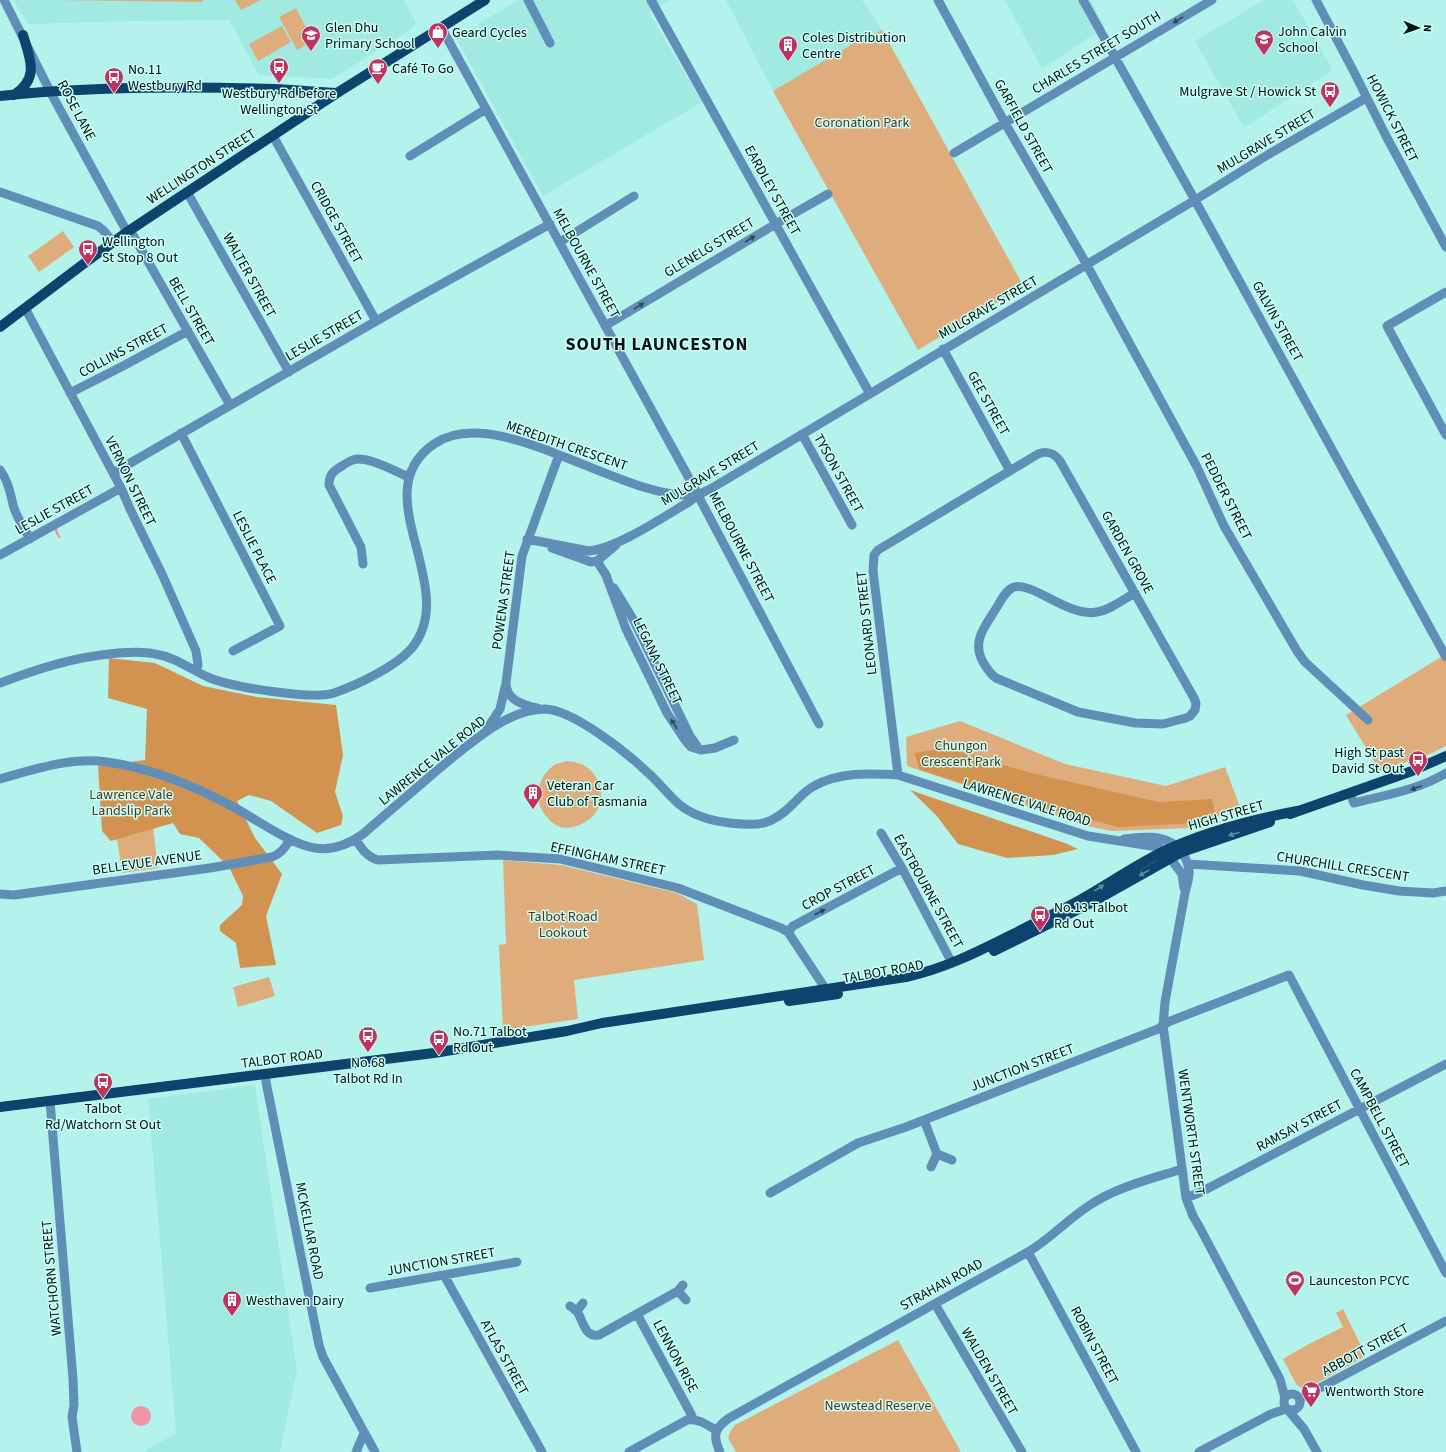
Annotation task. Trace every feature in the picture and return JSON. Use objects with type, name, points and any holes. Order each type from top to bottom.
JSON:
[{"type":"main road","name":"WELLINGTON STREET","points":[[0,327],[128,231],[337,93],[485,0]]},
{"type":"main road","points":[[14,95],[25,86],[31,73],[30,61],[23,35]]},
{"type":"main road","points":[[0,96],[118,88],[200,87],[275,89],[337,93]]},
{"type":"main road","name":"HIGH STREET","points":[[1174,852],[1379,783],[1421,768],[1446,756]]},
{"type":"main road","name":"TALBOT ROAD","points":[[0,1107],[434,1053],[567,1031],[602,1023],[906,977],[924,973],[971,955],[1081,900],[1138,865],[1174,852]]},
{"type":"main road","name":"TALBOT ROAD","points":[[567,1031],[607,1028],[806,999],[916,981],[938,975],[971,962],[1069,914],[1174,852]]},
{"type":"street","name":"ROSE LANE","points":[[4,0],[51,92],[128,231]]},
{"type":"street","points":[[528,0],[550,43]]},
{"type":"street","name":"EARDLEY STREET","points":[[651,0],[870,394]]},
{"type":"street","name":"GARFIELD STREET","points":[[938,0],[1005,123],[1086,265]]},
{"type":"street","name":"GALVIN STREET","points":[[1083,0],[1116,57],[1446,657]]},
{"type":"street","name":"CHARLES STREET SOUTH","points":[[954,153],[1116,57],[1199,3],[1212,0]]},
{"type":"street","name":"HOWICK STREET","points":[[1316,0],[1366,98],[1446,247]]},
{"type":"street","name":"MELBOURNE STREET","points":[[441,27],[698,495],[819,724]]},
{"type":"street","name":"MULGRAVE STREET","points":[[527,539],[585,550],[594,550],[624,539],[870,394],[943,349],[1195,200],[1269,154],[1366,98]]},
{"type":"street","points":[[410,156],[486,109]]},
{"type":"street","name":"CRIDGE STREET","points":[[273,136],[376,321]]},
{"type":"street","points":[[0,192],[98,226],[113,242]]},
{"type":"street","name":"WALTER STREET","points":[[187,192],[289,372]]},
{"type":"street","name":"GLENELG STREET","points":[[605,326],[828,194]]},
{"type":"street","points":[[560,242],[634,196]]},
{"type":"street","name":"LESLIE STREET","points":[[113,473],[376,321],[550,224]]},
{"type":"street","name":"BELL STREET","points":[[128,231],[188,331],[230,406]]},
{"type":"street","name":"PEDDER STREET","points":[[1086,265],[1197,467],[1224,526],[1297,651],[1305,662],[1368,720]]},
{"type":"street","points":[[1446,292],[1387,326],[1446,435]]},
{"type":"street","name":"VERNON STREET","points":[[25,308],[121,488],[162,574],[196,651],[198,665],[196,671]]},
{"type":"street","name":"COLLINS STREET","points":[[70,393],[188,331]]},
{"type":"street","name":"GEE STREET","points":[[943,349],[1010,471]]},
{"type":"street","name":"LESLIE PLACE","points":[[181,433],[280,626],[233,651]]},
{"type":"street","name":"MEREDITH CRESCENT","points":[[0,682],[48,665],[66,661],[100,655],[143,652],[162,655],[181,662],[196,671],[223,683],[319,696],[334,693],[373,676],[402,658],[411,649],[422,631],[427,608],[424,576],[407,507],[409,477],[416,463],[426,450],[440,440],[448,437],[464,434],[503,436],[538,447],[648,488],[678,494],[698,495]]},
{"type":"street","name":"TYSON STREET","points":[[802,434],[852,525]]},
{"type":"street","name":"GARDEN GROVE","points":[[1010,471],[1042,452],[1048,452],[1055,455],[1060,461],[1135,593],[1194,698],[1196,703],[1195,710],[1186,718],[1163,724],[1135,723],[1084,713],[996,678],[989,672],[980,656],[978,645],[980,635],[1005,595],[1011,589],[1022,587],[1071,609],[1092,613],[1106,609],[1135,593]]},
{"type":"street","name":"POWENA STREET","points":[[479,738],[488,728],[502,703],[506,683],[522,556],[559,455]]},
{"type":"street","points":[[363,564],[361,547],[329,486],[329,478],[335,470],[353,460],[358,459],[369,461],[409,477]]},
{"type":"street","points":[[0,470],[11,491],[14,508],[30,539]]},
{"type":"street","name":"LEONARD STREET","points":[[898,776],[873,571],[874,555],[885,544],[1010,471]]},
{"type":"street","name":"LESLIE STREET","points":[[0,555],[121,488]]},
{"type":"street","points":[[527,539],[589,562],[597,561]]},
{"type":"street","name":"MULGRAVE STREET","points":[[597,561],[624,539]]},
{"type":"street","name":"LEGANA STREET","points":[[597,561],[630,612],[690,736],[696,745],[701,750],[715,748],[734,740]]},
{"type":"street","points":[[506,683],[507,692],[512,699],[526,705],[546,709]]},
{"type":"street","name":"LAWRENCE VALE ROAD","points":[[0,779],[64,762],[91,761],[125,765],[160,775],[195,788],[290,839],[306,846],[322,849],[344,845],[356,840],[449,761],[501,722],[518,714],[533,710],[546,709],[568,714],[588,726],[646,770],[679,804],[696,814],[716,820],[746,824],[768,823],[788,809],[813,786],[826,780],[842,776],[880,774],[898,776],[1088,836],[1159,847],[1174,852]]},
{"type":"street","points":[[1350,793],[1354,803],[1415,788],[1446,773]]},
{"type":"street","points":[[1379,783],[1384,796]]},
{"type":"street","name":"EASTBOURNE STREET","points":[[881,833],[902,868],[952,963]]},
{"type":"street","name":"BELLEVUE AVENUE","points":[[0,894],[14,895],[170,874],[272,857],[281,851],[290,839]]},
{"type":"street","name":"EFFINGHAM STREET","points":[[356,840],[367,855],[378,860],[498,855],[560,859],[678,888],[788,932]]},
{"type":"street","points":[[1174,852],[1188,864]]},
{"type":"street","name":"WENTWORTH STREET","points":[[1174,852],[1182,874],[1184,893]]},
{"type":"street","name":"WENTWORTH STREET","points":[[1188,864],[1189,876],[1184,893],[1165,1002],[1163,1025],[1186,1198],[1192,1216],[1200,1228],[1280,1379],[1317,1452]]},
{"type":"street","name":"CHURCHILL CRESCENT","points":[[1188,864],[1300,871],[1363,885],[1399,891],[1434,893],[1446,891]]},
{"type":"street","name":"CROP STREET","points":[[788,932],[793,926],[902,868]]},
{"type":"street","points":[[788,932],[823,985],[824,989]]},
{"type":"street","name":"JUNCTION STREET","points":[[770,1194],[858,1143],[924,1120],[1158,1029],[1168,1022],[1289,975]]},
{"type":"street","name":"CAMPBELL STREET","points":[[1289,975],[1446,1273]]},
{"type":"street","name":"RAMSAY STREET","points":[[1186,1198],[1208,1189],[1446,1064]]},
{"type":"street","name":"MCKELLAR ROAD","points":[[266,1074],[266,1082],[316,1334],[323,1357],[375,1452]]},
{"type":"street","name":"WATCHORN STREET","points":[[50,1101],[73,1379],[74,1399],[72,1417],[77,1452]]},
{"type":"street","points":[[924,1120],[937,1154],[931,1167]]},
{"type":"street","points":[[937,1154],[952,1160]]},
{"type":"street","name":"STRAHAN ROAD","points":[[716,1430],[730,1418],[1042,1244],[1070,1218],[1097,1200],[1126,1188],[1182,1169]]},
{"type":"street","name":"ROBIN STREET","points":[[1028,1252],[1136,1452]]},
{"type":"street","name":"JUNCTION STREET","points":[[370,1288],[517,1262]]},
{"type":"street","name":"ATLAS STREET","points":[[444,1275],[542,1452]]},
{"type":"street","points":[[637,1314],[681,1288],[686,1300]]},
{"type":"street","name":"LENNON RISE","points":[[584,1302],[573,1308],[587,1331],[594,1336],[599,1335],[637,1314],[693,1419]]},
{"type":"street","name":"WALDEN STREET","points":[[935,1304],[1022,1452]]},
{"type":"street","name":"ABBOTT STREET","points":[[1199,1452],[1291,1402],[1445,1322]]},
{"type":"street","points":[[629,1452],[680,1423],[693,1419],[700,1421],[716,1430],[716,1442],[720,1452]]},
{"type":"street","points":[[356,1452],[364,1433]]},
{"type":"shaded area","name":"Glen Dhu Primary School","points":[[13,0],[404,0],[415,20],[415,24],[413,28],[332,79],[259,75],[229,20],[28,24]]},
{"type":"shaded area","points":[[518,0],[669,0],[649,13],[702,102],[543,196],[456,38]]},
{"type":"shaded area","name":"Coles Distribution Centre","points":[[726,0],[862,0],[882,30],[856,42],[773,91]]},
{"type":"shaded area","points":[[1005,0],[1091,0],[1104,27],[1042,69]]},
{"type":"shaded area","name":"John Calvin School","points":[[1264,0],[1293,0],[1333,70],[1244,128],[1195,41]]},
{"type":"shaded area","points":[[255,1085],[297,1371],[280,1451],[144,1452],[176,1433],[148,1099]]},
{"type":"shaded area","points":[[141,1406],[148,1409],[151,1416],[148,1423],[141,1426],[134,1423],[131,1416],[134,1409]]},
{"type":"green space","points":[[51,0],[203,0],[203,2]]},
{"type":"green space","points":[[235,0],[261,0],[241,10]]},
{"type":"green space","points":[[296,8],[313,41],[297,50],[279,17]]},
{"type":"green space","points":[[282,26],[291,42],[258,61],[249,44]]},
{"type":"green space","name":"Coronation Park","points":[[882,30],[1024,287],[918,350],[773,91],[856,42]]},
{"type":"green space","points":[[63,231],[74,247],[39,272],[28,256]]},
{"type":"green space","points":[[1446,654],[1446,746],[1432,753],[1380,771],[1346,715]]},
{"type":"green space","points":[[109,658],[155,663],[203,686],[257,697],[336,705],[343,755],[335,792],[343,816],[341,825],[317,833],[271,801],[249,795],[237,801],[255,838],[282,874],[266,916],[276,965],[240,968],[236,943],[220,931],[220,925],[242,905],[243,896],[229,867],[199,838],[180,834],[173,823],[111,841],[102,831],[98,766],[145,760],[147,709],[108,698]]},
{"type":"green space","name":"Chungon Crescent Park","points":[[960,721],[1065,764],[1166,786],[1225,767],[1240,807],[1190,828],[1112,831],[1087,826],[907,766],[906,737]]},
{"type":"green space","points":[[947,748],[1031,773],[1159,802],[1212,799],[1217,822],[1118,827],[1012,799],[920,770],[914,753]]},
{"type":"green space","points":[[568,761],[581,764],[589,769],[596,777],[601,793],[600,804],[594,815],[582,824],[569,828],[552,823],[543,812],[538,800],[539,787],[544,775],[556,764]]},
{"type":"green space","name":"Lawrence Vale Landslip Park","points":[[108,775],[148,786],[158,868],[122,873]]},
{"type":"green space","points":[[910,790],[1065,843],[1078,849],[1053,855],[1007,858],[958,844],[936,815]]},
{"type":"green space","name":"Talbot Road Lookout","points":[[503,860],[561,865],[677,893],[697,904],[704,960],[574,980],[578,1019],[503,1030],[499,945],[506,944]]},
{"type":"green space","points":[[269,977],[275,996],[238,1007],[233,987]]},
{"type":"green space","points":[[1343,1309],[1366,1356],[1304,1390],[1296,1384],[1283,1359],[1343,1327],[1336,1313]]},
{"type":"green space","name":"Newstead Reserve","points":[[898,1340],[961,1452],[736,1452],[728,1438],[735,1425]]},
{"type":"waterway","points":[[54,526],[59,537]]},
{"type":"place","name":"Geard Cycles","points":[[438,49]]},
{"type":"place","name":"Glen Dhu Primary School","points":[[311,52]]},
{"type":"place","name":"John Calvin School","points":[[1264,56]]},
{"type":"place","name":"Coles Distribution Centre","points":[[788,62]]},
{"type":"place","name":"Westbury Rd before Wellington St","points":[[279,84]]},
{"type":"place","name":"Café To Go","points":[[378,85]]},
{"type":"place","name":"No.11 Westbury Rd","points":[[114,94]]},
{"type":"place","name":"Mulgrave St / Howick St","points":[[1330,108]]},
{"type":"place","name":"Wellington St Stop 8 Out","points":[[88,266]]},
{"type":"place","name":"High St past David St Out","points":[[1418,777]]},
{"type":"place","name":"Veteran Car Club of Tasmania","points":[[533,810]]},
{"type":"place","name":"No.13 Talbot Rd Out","points":[[1040,932]]},
{"type":"place","name":"No.68 Talbot Rd In","points":[[368,1053]]},
{"type":"place","name":"No.71 Talbot Rd Out","points":[[439,1056]]},
{"type":"place","name":"Talbot Rd/Watchorn St Out","points":[[103,1099]]},
{"type":"place","name":"Launceston PCYC","points":[[1295,1297]]},
{"type":"place","name":"Westhaven Dairy","points":[[232,1317]]},
{"type":"place","name":"Wentworth Store","points":[[1311,1408]]},
{"type":"district","name":"SOUTH LAUNCESTON","points":[[657,344]]}]
